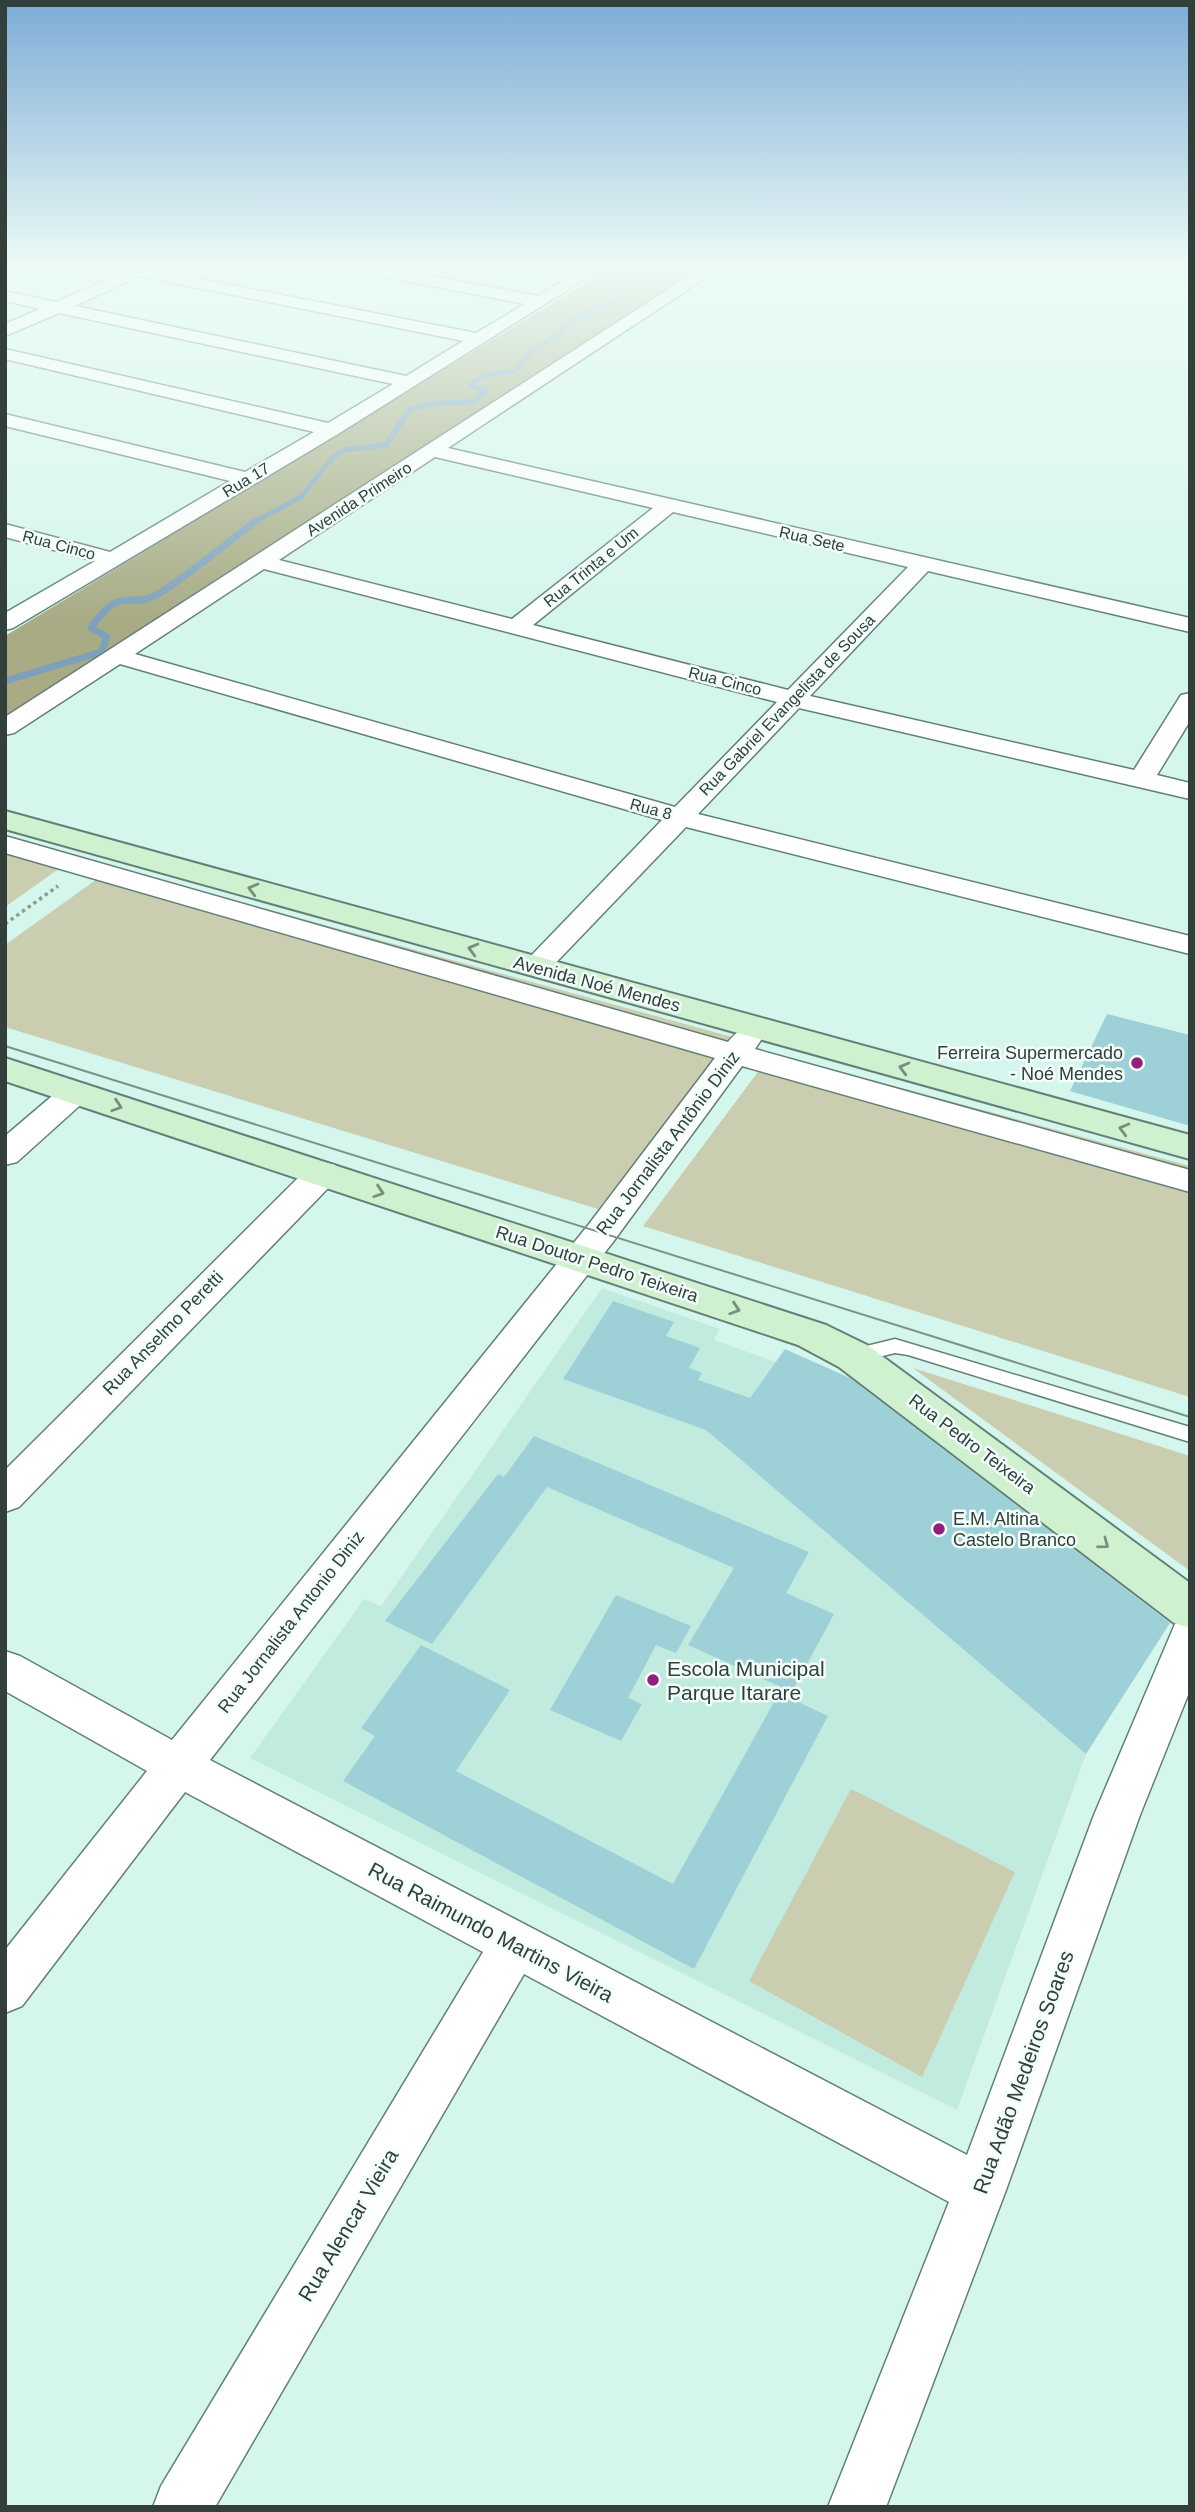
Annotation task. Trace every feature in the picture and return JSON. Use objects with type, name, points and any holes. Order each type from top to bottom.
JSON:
[{"type":"main road","name":"Avenida Noé Mendes","points":[[5,820],[1190,1147]]},
{"type":"main road","name":"Rua Doutor Pedro Teixeira","points":[[5,1069],[812,1335],[853,1356]]},
{"type":"main road","name":"Rua Pedro Teixeira","points":[[853,1356],[1190,1609]]},
{"type":"street","points":[[143,386],[331,430]]},
{"type":"street","name":"Rua 17","points":[[5,623],[402,386]]},
{"type":"street","name":"Avenida Primeiro","points":[[5,727],[533,386]]},
{"type":"street","points":[[5,421],[247,479]]},
{"type":"street","name":"Rua Sete","points":[[434,451],[1190,625]]},
{"type":"street","name":"Rua Trinta e Um","points":[[515,628],[668,506]]},
{"type":"street","name":"Rua Cinco","points":[[5,530],[113,559]]},
{"type":"street","name":"Rua Cinco","points":[[262,562],[793,699],[1190,791]]},
{"type":"street","name":"Rua Gabriel Evangelista de Sousa","points":[[536,967],[923,564]]},
{"type":"street","name":"Rua 8","points":[[118,656],[680,817],[1190,945]]},
{"type":"street","points":[[1141,780],[1190,700]]},
{"type":"street","points":[[5,844],[735,1054],[1190,1181]]},
{"type":"street","name":"Rua Jornalista Antônio Diniz","points":[[580,1258],[755,1028]]},
{"type":"street","points":[[5,1154],[76,1092]]},
{"type":"street","name":"Rua Anselmo Peretti","points":[[5,1496],[172,1323],[323,1173]]},
{"type":"street","name":"Rua Jornalista Antonio Diniz","points":[[5,1989],[580,1258]]},
{"type":"street","name":"Rua Adão Medeiros Soares","points":[[858,2507],[980,2190],[1117,1815],[1190,1637]]},
{"type":"street","name":"Rua Raimundo Martins Vieira","points":[[5,1669],[178,1766],[980,2190]]},
{"type":"street","name":"Rua Alencar Vieira","points":[[182,2507],[514,1944]]},
{"type":"lane","points":[[853,1356],[895,1346],[908,1348],[1190,1434]]},
{"type":"path","points":[[5,924],[85,866]]},
{"type":"shaded area","points":[[416,386],[524,386],[5,723],[5,636]]},
{"type":"shaded area","points":[[5,838],[74,858],[5,907]]},
{"type":"shaded area","points":[[114,867],[732,1037],[598,1209],[5,1027],[5,945]]},
{"type":"shaded area","points":[[772,1053],[1190,1166],[1190,1397],[643,1226]]},
{"type":"shaded area","name":"Escola Municipal Parque Itarare","points":[[602,1288],[720,1329],[714,1340],[776,1362],[719,1441],[1086,1754],[957,2110],[250,1758],[364,1599],[381,1606]]},
{"type":"shaded area","points":[[913,1368],[1190,1456],[1190,1571]]},
{"type":"shaded area","points":[[851,1789],[1015,1872],[922,2077],[749,1981]]},
{"type":"building","name":"Ferreira Supermercado - Noé Mendes","points":[[1107,1014],[1190,1035],[1190,1126],[1070,1091]]},
{"type":"building","name":"E.M. Altina Castelo Branco","points":[[613,1301],[674,1322],[666,1336],[700,1348],[689,1368],[702,1373],[698,1380],[750,1398],[785,1349],[850,1378],[1170,1623],[1086,1754],[706,1430],[563,1379]]},
{"type":"building","points":[[534,1436],[809,1552],[786,1593],[834,1614],[792,1692],[688,1645],[734,1568],[547,1487],[432,1644],[385,1621],[498,1474],[504,1477]]},
{"type":"building","points":[[616,1595],[691,1626],[676,1653],[656,1645],[628,1698],[642,1704],[621,1741],[550,1710]]},
{"type":"building","points":[[421,1645],[510,1690],[456,1771],[673,1884],[779,1693],[828,1716],[694,1969],[343,1781],[375,1736],[361,1728]]},
{"type":"waterway","points":[[255,521],[301,497],[332,458],[345,450],[386,445],[410,409],[438,403],[474,402],[485,392],[473,386]]},
{"type":"waterway","points":[[5,681],[101,652],[107,637],[91,628],[110,606],[126,600],[150,598],[160,593],[255,521]]},
{"type":"tram line","points":[[5,1046],[1190,1417]]},
{"type":"place","name":"Ferreira Supermercado - Noé Mendes","points":[[1137,1063]]},
{"type":"place","name":"E.M. Altina Castelo Branco","points":[[939,1529]]},
{"type":"place","name":"Escola Municipal Parque Itarare","points":[[653,1680]]}]
